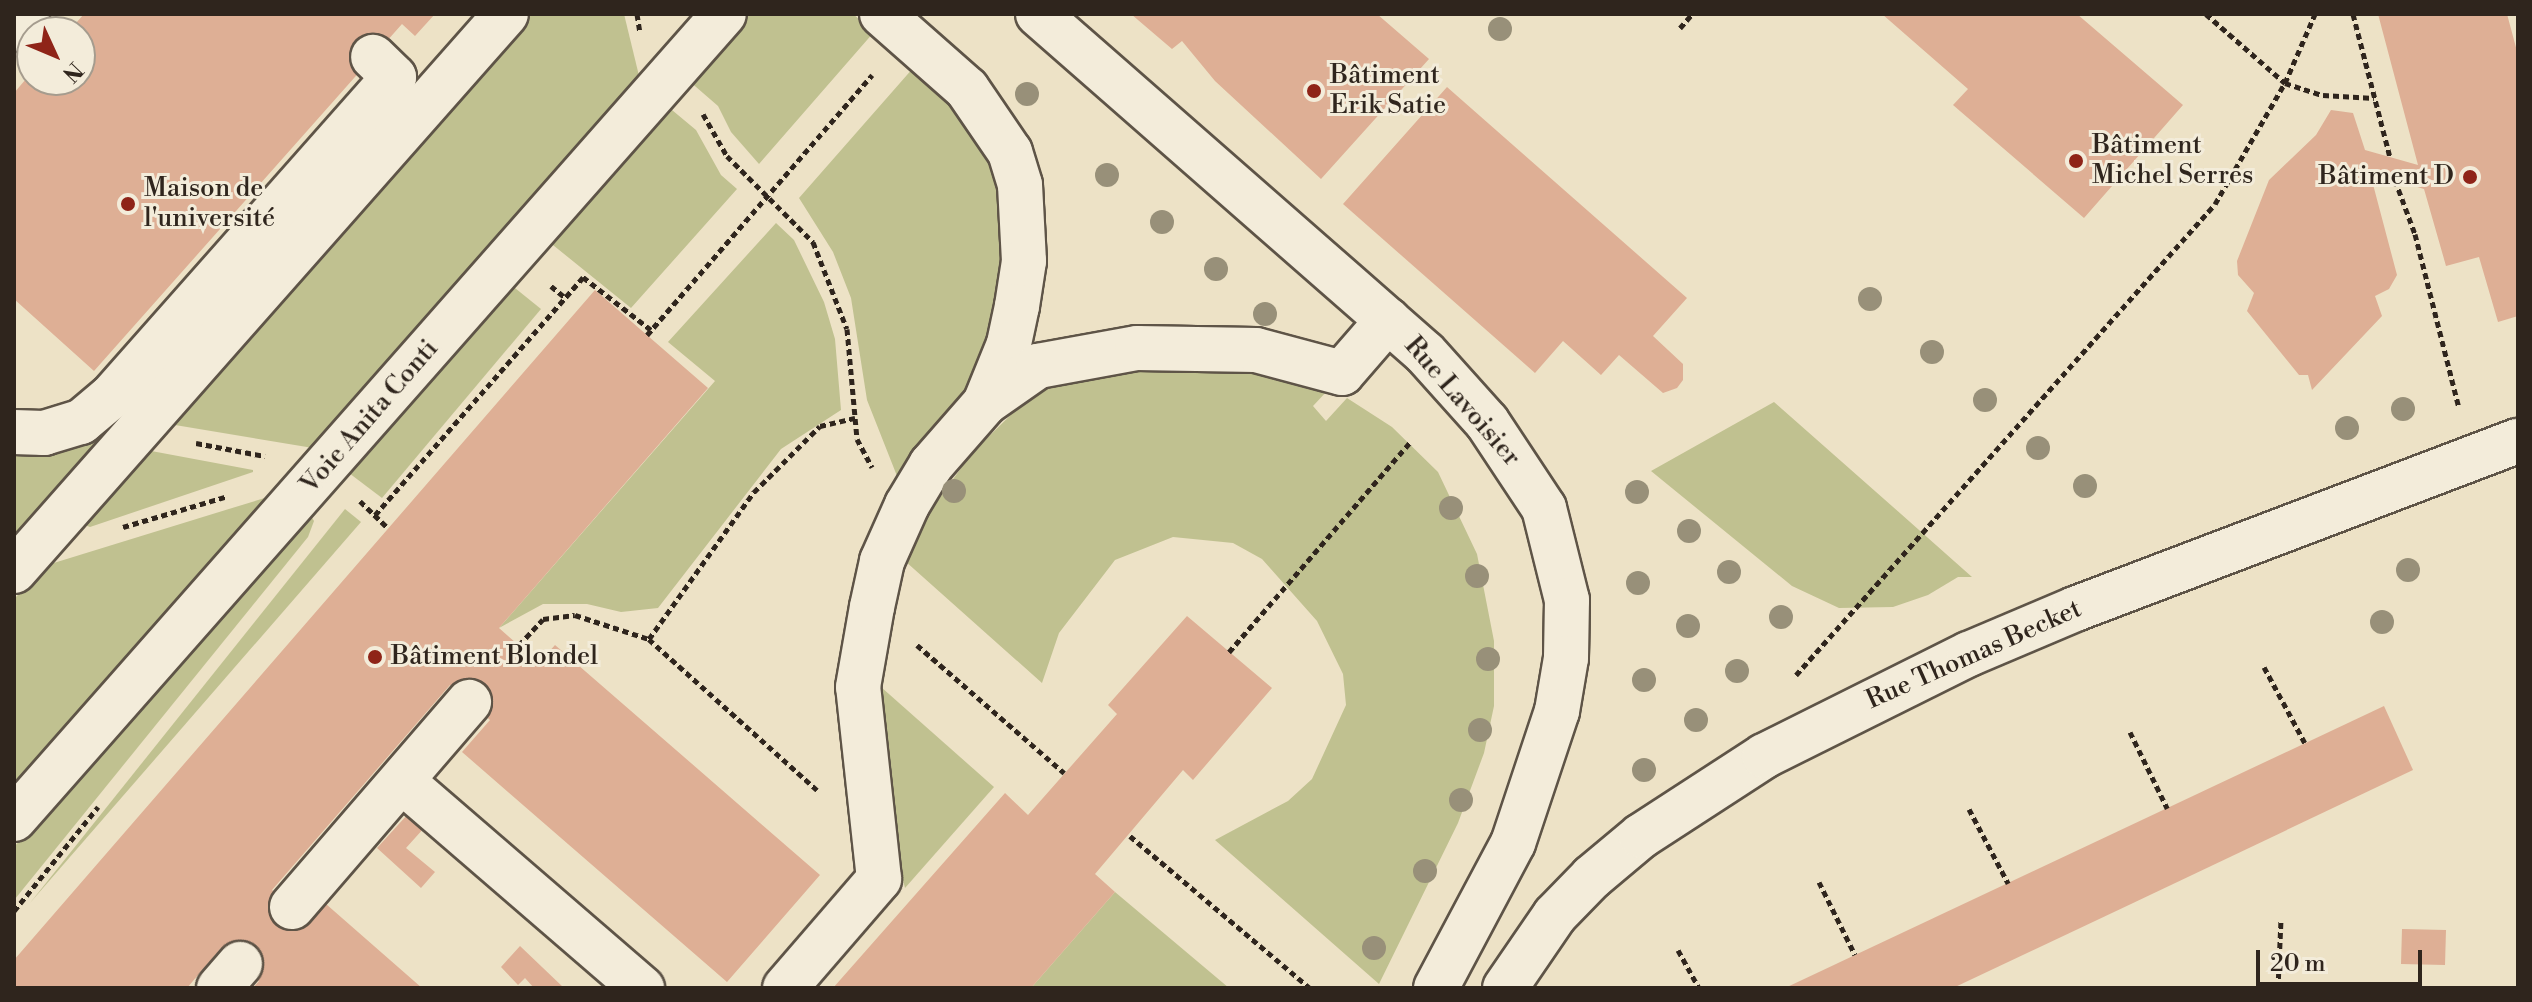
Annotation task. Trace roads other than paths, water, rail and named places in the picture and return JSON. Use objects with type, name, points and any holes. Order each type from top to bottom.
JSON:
[{"type":"street","points":[[14,29],[27,14]]},
{"type":"street","points":[[14,571],[506,14]]},
{"type":"street","name":"Voie Anita Conti","points":[[14,819],[724,14]]},
{"type":"street","name":"Rue Lavoisier","points":[[1038,14],[1425,353],[1504,445],[1544,508],[1559,554],[1567,600],[1566,658],[1557,711],[1513,843],[1436,988]]},
{"type":"street","points":[[894,25],[967,89],[1010,152],[1020,185],[1024,261],[1017,306],[1009,344],[985,403]]},
{"type":"street","points":[[14,432],[44,433],[81,422],[111,397],[394,77],[373,57]]},
{"type":"street","points":[[785,988],[879,879],[858,687],[882,561],[907,505],[931,465],[985,403],[1038,366],[1137,348],[1256,350],[1342,373],[1388,320]]},
{"type":"street","name":"Rue Thomas Becket","points":[[1505,988],[1555,915],[1592,877],[1641,836],[1764,756],[2048,620],[2504,454]]},
{"type":"street","points":[[292,907],[469,702]]},
{"type":"street","points":[[403,782],[642,988]]},
{"type":"place","name":"Bâtiment Erik Satie","points":[[1314,91]]},
{"type":"place","name":"Bâtiment Michel Serres","points":[[2076,161]]},
{"type":"place","name":"Bâtiment D","points":[[2470,177]]},
{"type":"place","name":"Maison de l'université","points":[[128,204]]},
{"type":"place","name":"Bâtiment Blondel","points":[[375,657]]}]
